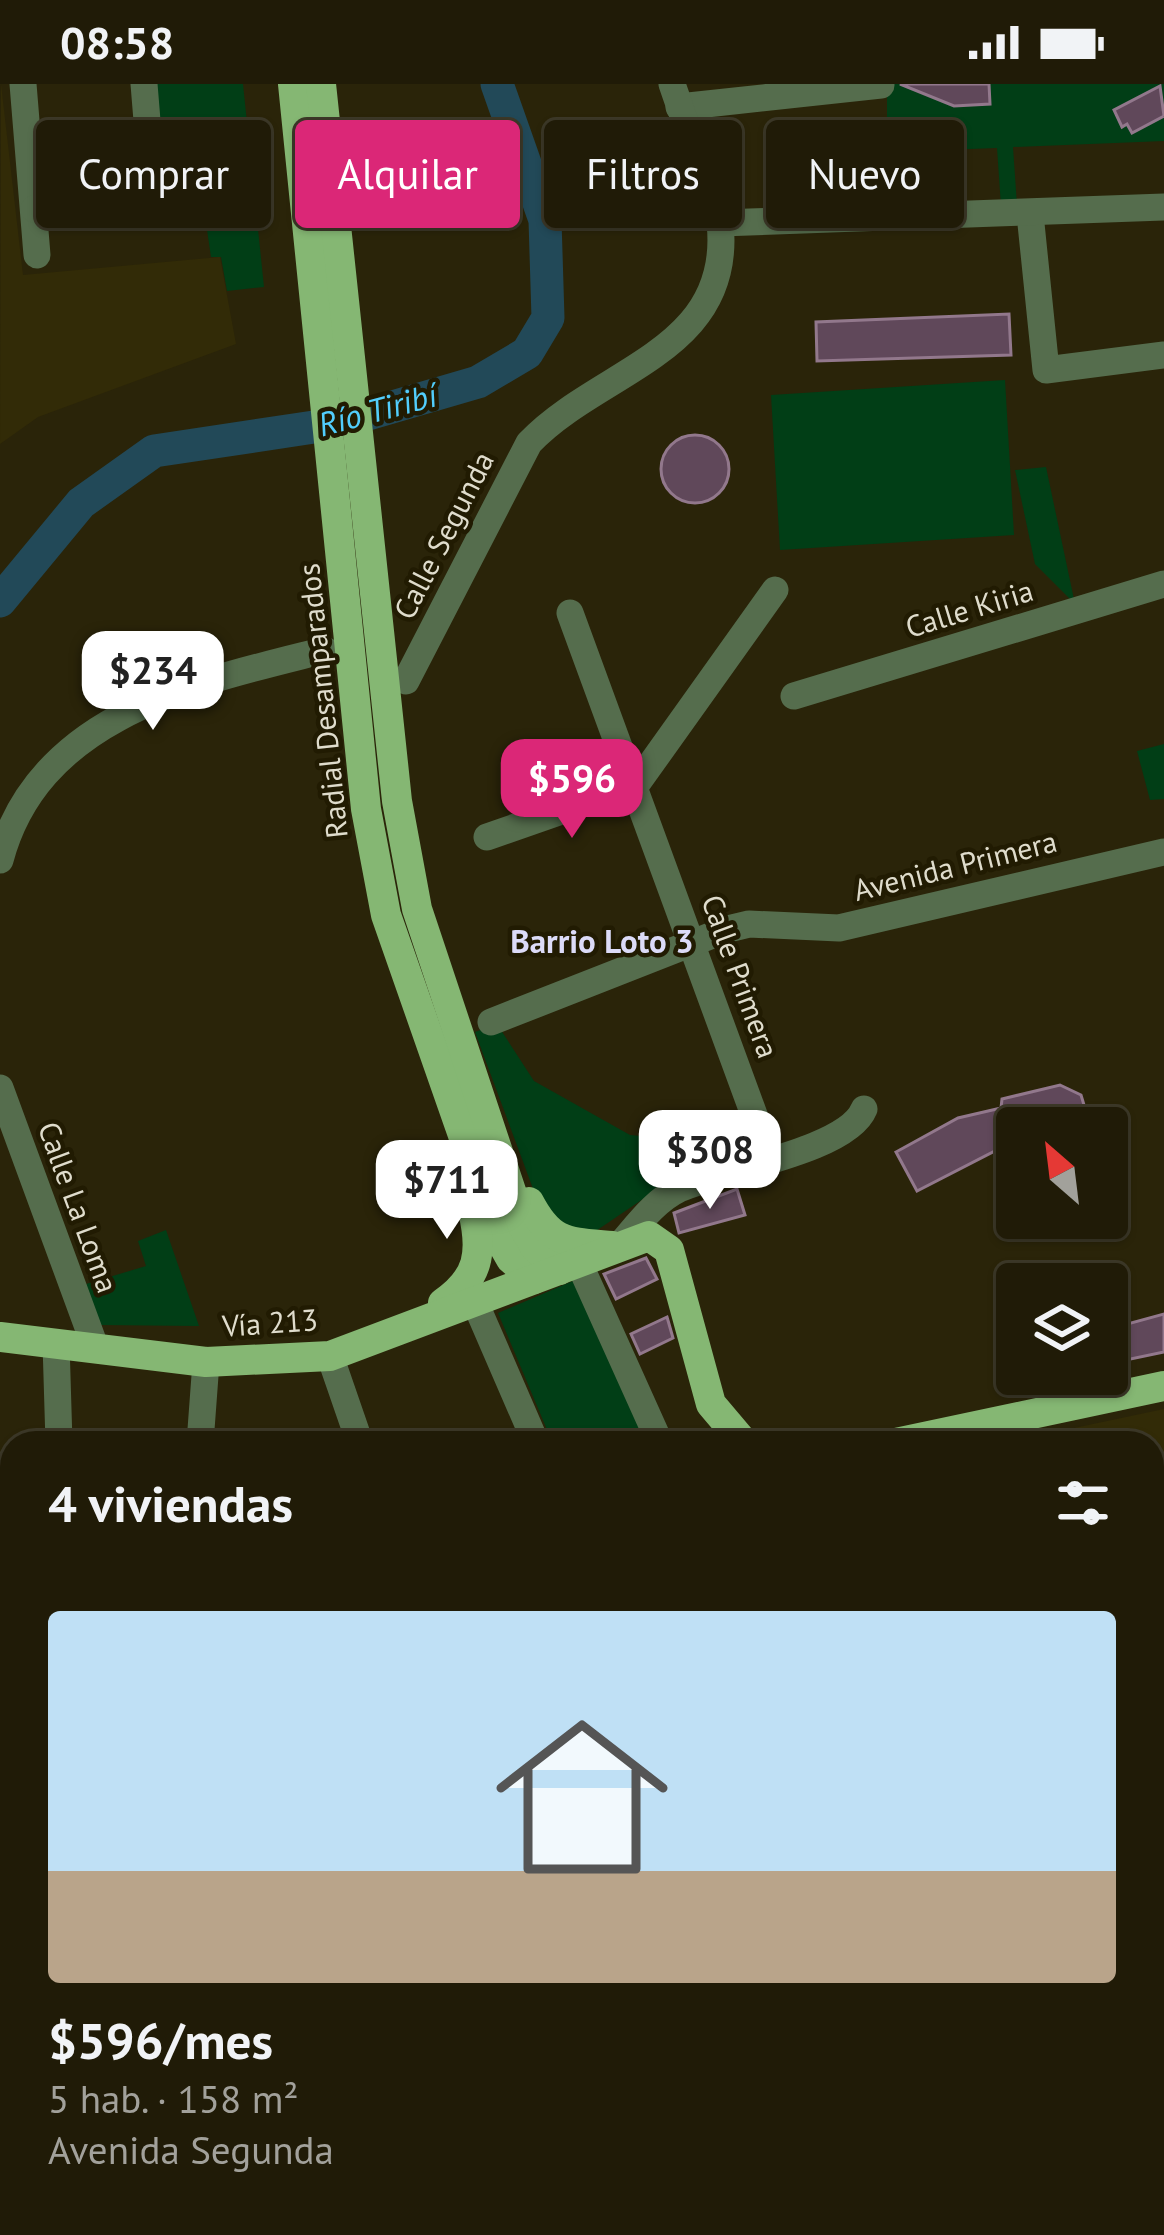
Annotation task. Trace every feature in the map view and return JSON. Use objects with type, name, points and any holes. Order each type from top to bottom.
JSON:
[{"type":"main road","name":"Radial Desamparados","points":[[292,84],[330,290]]},
{"type":"main road","name":"Radial Desamparados","points":[[321,84],[330,290],[356,542],[366,809],[386,915],[480,1149],[499,1238],[511,1259],[557,1271]]},
{"type":"main road","points":[[474,1300],[483,1281],[480,1149]]},
{"type":"main road","points":[[480,1149],[543,1228],[560,1239],[618,1247]]},
{"type":"main road","name":"Vía 213","points":[[0,1337],[206,1362],[330,1356],[649,1236],[669,1250]]},
{"type":"main road","points":[[405,1328],[466,1287],[480,1240]]},
{"type":"main road","points":[[669,1250],[712,1404],[734,1431]]},
{"type":"main road","points":[[952,1431],[1164,1386]]},
{"type":"street","points":[[22,84],[37,255]]},
{"type":"street","points":[[144,84],[147,120]]},
{"type":"street","points":[[675,95],[881,86]]},
{"type":"street","points":[[742,222],[1164,207]]},
{"type":"street","points":[[1030,214],[1046,370],[1164,355]]},
{"type":"street","name":"Calle Segunda","points":[[406,681],[529,443],[556,418],[674,341],[698,315],[720,265],[720,228]]},
{"type":"street","name":"Calle Kiria","points":[[794,696],[1164,584]]},
{"type":"street","points":[[488,837],[636,785],[775,590]]},
{"type":"street","name":"Calle Primera","points":[[570,613],[771,1161]]},
{"type":"street","points":[[0,860],[18,817],[46,776],[104,724],[184,686],[325,650]]},
{"type":"street","name":"Avenida Primera","points":[[491,1022],[749,924],[839,928],[1164,852]]},
{"type":"street","name":"Calle La Loma","points":[[0,1088],[96,1349]]},
{"type":"street","points":[[618,1247],[674,1192],[771,1161],[852,1126],[865,1108]]},
{"type":"street","points":[[669,1250],[664,1214],[674,1192]]},
{"type":"street","points":[[557,1271],[653,1431]]},
{"type":"street","points":[[474,1300],[531,1431]]},
{"type":"street","points":[[56,1343],[59,1431]]},
{"type":"street","points":[[330,1356],[356,1431]]},
{"type":"street","points":[[201,1431],[206,1362]]},
{"type":"shaded area","points":[[1,84],[23,275],[220,257],[236,344],[38,417],[0,444]]},
{"type":"shaded area","points":[[1164,1409],[1164,1431],[1060,1431]]},
{"type":"green space","points":[[153,84],[243,84],[247,120],[156,120]]},
{"type":"green space","points":[[887,84],[915,84],[920,93],[954,106],[989,104],[989,84],[1164,84],[1164,141],[1013,147],[1017,205],[1001,206],[997,148],[964,149],[964,120],[887,120]]},
{"type":"green space","points":[[207,228],[258,228],[264,287],[227,291],[221,257],[211,257]]},
{"type":"green space","points":[[1005,380],[1014,535],[780,550],[771,395]]},
{"type":"green space","points":[[1046,467],[1075,604],[1035,564],[1015,470]]},
{"type":"green space","points":[[1164,744],[1164,799],[1150,800],[1137,751]]},
{"type":"green space","points":[[497,1024],[534,1081],[630,1135],[684,1140],[748,1114],[760,1151],[643,1199],[587,1237],[542,1213],[475,1032]]},
{"type":"green space","points":[[166,1230],[199,1326],[99,1325],[86,1284],[146,1266],[138,1241]]},
{"type":"green space","points":[[575,1280],[645,1431],[548,1431],[498,1313]]},
{"type":"building","points":[[900,84],[989,84],[990,104],[954,106]]},
{"type":"building","points":[[1160,86],[1164,116],[1132,133],[1127,124],[1122,127],[1114,110]]},
{"type":"building","points":[[1009,314],[1011,355],[817,361],[816,322]]},
{"type":"building","points":[[695,435],[719,445],[729,469],[719,493],[695,503],[671,493],[661,469],[671,445]]},
{"type":"building","points":[[1060,1085],[1081,1095],[1085,1107],[1001,1107],[1002,1099]]},
{"type":"building","points":[[996,1109],[996,1154],[917,1191],[896,1152],[958,1118]]},
{"type":"building","points":[[737,1189],[745,1215],[679,1233],[674,1213]]},
{"type":"building","points":[[646,1258],[657,1279],[616,1299],[604,1274]]},
{"type":"building","points":[[1164,1314],[1164,1352],[1128,1360],[1128,1324]]},
{"type":"building","points":[[667,1317],[673,1338],[640,1354],[631,1334]]},
{"type":"waterway","name":"Río Tiribí","points":[[0,601],[81,503],[154,451],[334,424],[478,382],[527,353],[548,318],[545,220],[497,84]]},
{"type":"district","name":"Barrio Loto 3","points":[[602,940]]}]
